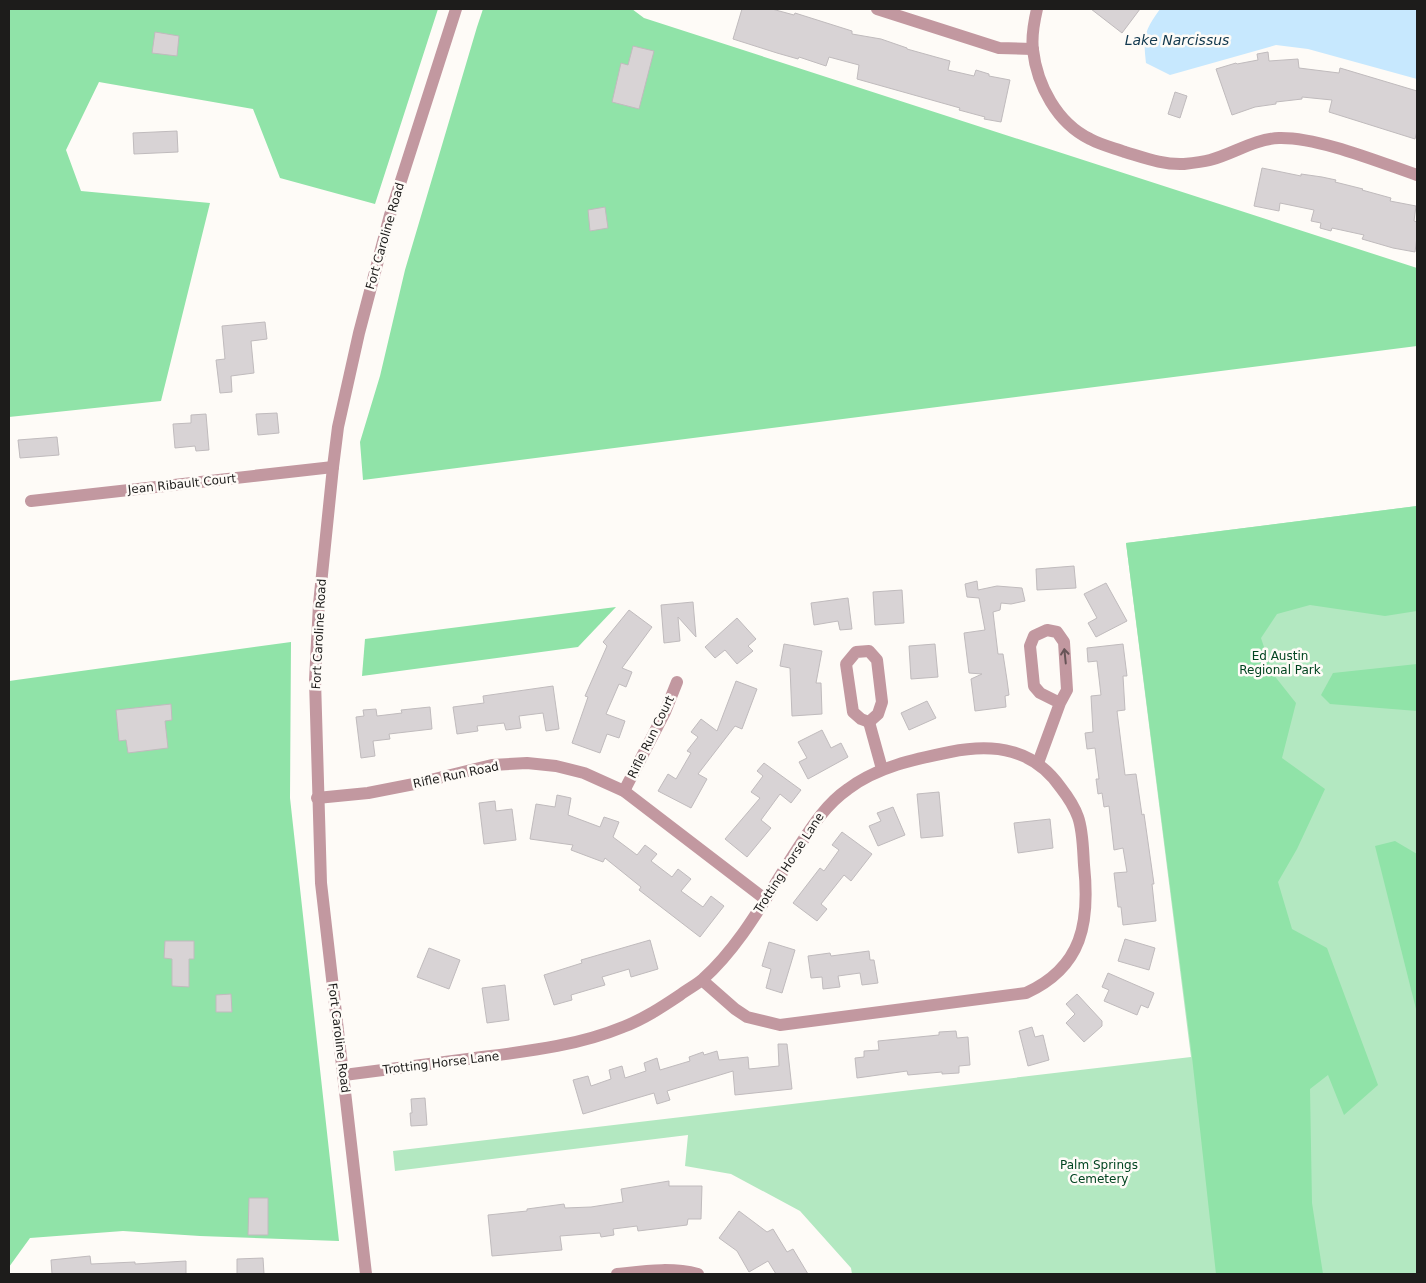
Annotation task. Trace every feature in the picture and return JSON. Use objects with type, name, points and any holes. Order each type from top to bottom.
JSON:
[{"type":"street","name":"Fort Caroline Road","points":[[366,1274],[321,883],[315,680],[319,604],[333,467],[345,393],[390,215],[456,9]]},
{"type":"street","points":[[877,9],[999,48],[1032,49]]},
{"type":"street","points":[[1037,9],[1032,49],[1036,69],[1049,100],[1073,128],[1088,139],[1159,163],[1183,164],[1211,160],[1262,141],[1278,138],[1301,140],[1334,148],[1417,175]]},
{"type":"street","name":"Jean Ribault Court","points":[[31,502],[333,467]]},
{"type":"street","points":[[1038,764],[1060,703],[1067,690],[1064,642],[1057,632],[1048,630],[1034,636],[1030,646],[1034,686],[1040,693],[1060,703]]},
{"type":"street","points":[[869,651],[877,660],[882,702],[878,714],[869,722],[861,719],[853,712],[846,664],[856,652],[869,651]]},
{"type":"street","name":"Rifle Run Court","points":[[624,791],[665,712],[677,682]]},
{"type":"street","points":[[869,722],[882,769]]},
{"type":"street","name":"Trotting Horse Lane","points":[[344,1075],[536,1050],[589,1038],[622,1028],[646,1016],[702,980],[729,952],[820,814],[847,789],[882,769],[951,752],[978,748],[1016,753],[1023,755],[1048,772],[1069,799],[1078,817],[1087,893],[1086,916],[1078,944],[1068,962],[1047,981],[1026,993],[780,1025],[747,1017],[702,980]]},
{"type":"street","name":"Rifle Run Road","points":[[317,798],[368,793],[492,765],[527,763],[556,766],[584,773],[624,791],[765,899]]},
{"type":"street","points":[[618,1274],[667,1270],[698,1274]]},
{"type":"green space","points":[[9,9],[438,9],[375,204],[280,178],[253,109],[99,82],[66,150],[81,191],[210,203],[161,401],[9,417]]},
{"type":"green space","points":[[483,9],[632,9],[644,18],[1417,268],[1417,346],[363,480],[360,442],[380,376],[405,270]]},
{"type":"green space","name":"Ed Austin Regional Park","points":[[1417,506],[1417,1274],[852,1274],[851,1268],[800,1211],[731,1174],[685,1166],[688,1135],[395,1171],[393,1151],[1191,1057],[1126,543]]},
{"type":"green space","name":"Ed Austin Regional Park","points":[[1417,506],[1417,611],[1385,616],[1310,605],[1277,614],[1261,638],[1273,674],[1296,703],[1282,758],[1325,789],[1297,849],[1278,882],[1292,929],[1327,948],[1378,1085],[1344,1115],[1328,1075],[1310,1089],[1312,1203],[1323,1274],[1216,1274],[1192,1057],[1126,543]]},
{"type":"green space","points":[[616,607],[578,647],[362,676],[365,639]]},
{"type":"green space","points":[[291,642],[290,798],[339,1241],[123,1231],[30,1238],[9,1267],[9,681]]},
{"type":"green space","points":[[1417,664],[1417,711],[1330,704],[1321,695],[1333,673]]},
{"type":"green space","points":[[1395,841],[1417,854],[1417,1013],[1375,846]]},
{"type":"water","name":"Lake Narcissus","points":[[1160,9],[1417,9],[1417,79],[1308,49],[1276,45],[1170,75],[1146,63],[1146,34]]},
{"type":"building","points":[[742,9],[772,9],[794,15],[795,13],[852,31],[852,34],[881,39],[907,49],[950,61],[948,70],[974,76],[976,70],[989,74],[989,76],[1010,80],[1001,122],[984,119],[985,117],[959,110],[960,108],[857,79],[859,65],[829,57],[826,66],[733,39]]},
{"type":"building","points":[[1091,9],[1140,9],[1122,33]]},
{"type":"building","points":[[155,32],[179,36],[177,56],[152,53]]},
{"type":"building","points":[[633,46],[654,51],[639,109],[612,102],[621,63],[628,65]]},
{"type":"building","points":[[1268,52],[1269,61],[1298,59],[1299,68],[1339,73],[1340,68],[1417,91],[1417,131],[1415,139],[1329,112],[1332,100],[1302,97],[1302,99],[1255,107],[1232,115],[1216,69],[1236,63],[1258,60],[1257,54]]},
{"type":"building","points":[[1175,92],[1187,96],[1180,118],[1168,114]]},
{"type":"building","points":[[177,131],[178,152],[134,154],[133,133]]},
{"type":"building","points":[[1262,168],[1301,176],[1301,174],[1336,180],[1335,182],[1391,198],[1390,201],[1416,206],[1414,221],[1417,222],[1417,237],[1415,252],[1362,239],[1364,235],[1332,228],[1331,231],[1320,228],[1321,223],[1311,221],[1314,210],[1280,203],[1279,211],[1254,206]]},
{"type":"building","points":[[605,207],[608,228],[590,231],[588,210]]},
{"type":"building","points":[[265,322],[267,339],[251,341],[254,373],[231,376],[232,392],[220,393],[216,360],[225,359],[222,326]]},
{"type":"building","points":[[277,413],[279,433],[258,435],[256,414]]},
{"type":"building","points":[[206,414],[209,450],[196,451],[195,446],[175,448],[173,424],[191,423],[191,415]]},
{"type":"building","points":[[57,437],[59,455],[20,458],[18,440]]},
{"type":"building","points":[[1074,566],[1076,588],[1037,590],[1036,569]]},
{"type":"building","points":[[977,581],[978,590],[997,586],[1022,588],[1025,601],[1011,604],[1001,603],[1000,610],[993,612],[998,654],[1003,654],[1007,680],[1009,695],[1005,696],[1006,707],[975,711],[971,679],[982,674],[969,673],[964,633],[985,630],[979,598],[967,597],[965,584]]},
{"type":"building","points":[[1106,583],[1127,621],[1096,637],[1088,623],[1097,618],[1084,594]]},
{"type":"building","points":[[902,590],[904,623],[875,625],[873,592]]},
{"type":"building","points":[[848,598],[852,629],[840,630],[838,621],[814,625],[811,603]]},
{"type":"building","points":[[693,602],[696,637],[678,617],[680,641],[664,643],[661,605]]},
{"type":"building","points":[[629,610],[652,627],[622,668],[632,672],[626,687],[619,684],[606,714],[625,721],[619,738],[607,734],[600,753],[572,743],[588,697],[585,696],[607,646],[603,642]]},
{"type":"building","points":[[737,618],[756,639],[748,646],[753,651],[737,664],[725,650],[715,658],[705,647]]},
{"type":"building","points":[[784,644],[822,651],[816,683],[821,683],[822,714],[792,716],[790,668],[780,666]]},
{"type":"building","points":[[935,644],[938,677],[911,679],[909,646]]},
{"type":"building","points":[[1123,644],[1127,676],[1123,676],[1125,710],[1117,711],[1125,775],[1136,774],[1142,815],[1144,814],[1154,884],[1152,884],[1156,921],[1123,925],[1121,907],[1118,907],[1114,873],[1127,872],[1123,848],[1114,850],[1109,806],[1104,807],[1102,793],[1098,794],[1096,779],[1099,779],[1095,748],[1087,749],[1085,733],[1093,732],[1091,696],[1101,695],[1097,661],[1088,662],[1087,648]]},
{"type":"building","points":[[736,681],[757,689],[742,729],[735,726],[698,774],[707,779],[691,808],[658,791],[668,774],[676,779],[691,753],[687,751],[698,737],[691,732],[701,719],[717,731]]},
{"type":"building","points":[[553,686],[559,729],[546,731],[543,713],[519,716],[521,728],[506,730],[504,723],[477,726],[478,731],[457,734],[453,707],[484,703],[483,696]]},
{"type":"building","points":[[927,701],[936,718],[909,730],[901,713]]},
{"type":"building","points":[[171,704],[172,720],[165,721],[168,748],[128,753],[126,740],[119,741],[116,710]]},
{"type":"building","points":[[430,707],[432,729],[389,734],[390,739],[373,741],[375,756],[361,758],[356,717],[364,716],[363,710],[376,709],[377,716],[402,713],[401,710]]},
{"type":"building","points":[[822,730],[831,748],[841,743],[848,757],[808,779],[799,762],[807,758],[798,742]]},
{"type":"building","points":[[764,763],[801,790],[791,803],[780,794],[761,820],[771,828],[747,857],[725,839],[760,798],[751,792],[763,776],[757,771]]},
{"type":"building","points":[[939,792],[943,836],[921,838],[917,794]]},
{"type":"building","points":[[557,795],[571,798],[568,815],[600,827],[604,817],[619,822],[613,837],[637,855],[645,845],[657,854],[651,861],[672,877],[678,869],[691,879],[681,891],[703,907],[711,896],[724,906],[700,937],[639,890],[641,887],[605,858],[603,862],[571,850],[573,845],[530,839],[536,804],[555,807]]},
{"type":"building","points":[[495,801],[496,811],[512,809],[516,840],[484,844],[479,803]]},
{"type":"building","points":[[893,807],[905,835],[878,846],[869,826],[881,821],[877,813]]},
{"type":"building","points":[[1050,819],[1053,848],[1018,853],[1014,823]]},
{"type":"building","points":[[842,832],[872,854],[851,881],[844,875],[821,904],[827,909],[817,921],[793,903],[820,868],[824,871],[839,850],[832,845]]},
{"type":"building","points":[[1125,939],[1155,948],[1149,970],[1118,961]]},
{"type":"building","points":[[650,940],[658,969],[631,977],[629,969],[602,977],[605,985],[571,995],[572,1000],[554,1005],[544,975],[582,963],[581,960]]},
{"type":"building","points":[[165,941],[194,941],[194,959],[189,959],[189,987],[172,986],[172,959],[164,958]]},
{"type":"building","points":[[769,942],[795,950],[782,993],[766,988],[771,969],[762,966]]},
{"type":"building","points":[[429,948],[460,960],[449,989],[417,977]]},
{"type":"building","points":[[869,951],[870,960],[874,960],[878,983],[862,985],[860,973],[838,976],[840,987],[823,989],[822,977],[811,978],[808,956],[830,953],[831,956]]},
{"type":"building","points":[[1108,973],[1154,993],[1148,1008],[1141,1005],[1137,1015],[1104,1001],[1109,990],[1102,987]]},
{"type":"building","points":[[505,985],[509,1020],[487,1023],[482,988]]},
{"type":"building","points":[[231,994],[232,1012],[216,1012],[216,995]]},
{"type":"building","points":[[1077,994],[1102,1021],[1102,1026],[1084,1042],[1066,1023],[1075,1014],[1066,1004]]},
{"type":"building","points":[[1032,1027],[1035,1037],[1043,1035],[1049,1060],[1028,1066],[1019,1031]]},
{"type":"building","points":[[956,1031],[957,1038],[968,1037],[970,1065],[959,1066],[959,1073],[942,1074],[942,1072],[908,1075],[907,1071],[857,1078],[855,1058],[864,1057],[864,1051],[879,1050],[878,1041],[939,1035],[939,1032]]},
{"type":"building","points":[[778,1044],[787,1044],[792,1089],[735,1095],[733,1071],[667,1091],[670,1100],[657,1104],[654,1093],[583,1114],[573,1080],[588,1076],[591,1086],[611,1079],[609,1070],[622,1066],[625,1078],[646,1071],[644,1063],[657,1058],[660,1070],[690,1061],[689,1057],[703,1052],[704,1055],[717,1051],[719,1060],[748,1057],[749,1069],[779,1066]]},
{"type":"building","points":[[425,1098],[427,1125],[411,1126],[411,1099]]},
{"type":"building","points":[[669,1181],[669,1186],[702,1186],[701,1219],[688,1219],[687,1225],[638,1231],[637,1226],[613,1229],[614,1235],[601,1237],[600,1233],[560,1236],[562,1250],[492,1256],[488,1215],[527,1211],[527,1209],[564,1204],[565,1208],[591,1207],[623,1202],[621,1189]]},
{"type":"building","points":[[249,1198],[268,1198],[268,1235],[248,1235]]},
{"type":"building","points":[[739,1211],[767,1232],[773,1229],[787,1252],[793,1249],[808,1274],[776,1274],[768,1261],[749,1272],[737,1251],[719,1238]]},
{"type":"building","points":[[90,1256],[91,1264],[186,1261],[186,1274],[52,1274],[51,1260]]},
{"type":"building","points":[[263,1258],[264,1274],[237,1274],[237,1259]]},
{"type":"park label","name":"Palm Springs Cemetery","points":[[1099,1172]]}]
